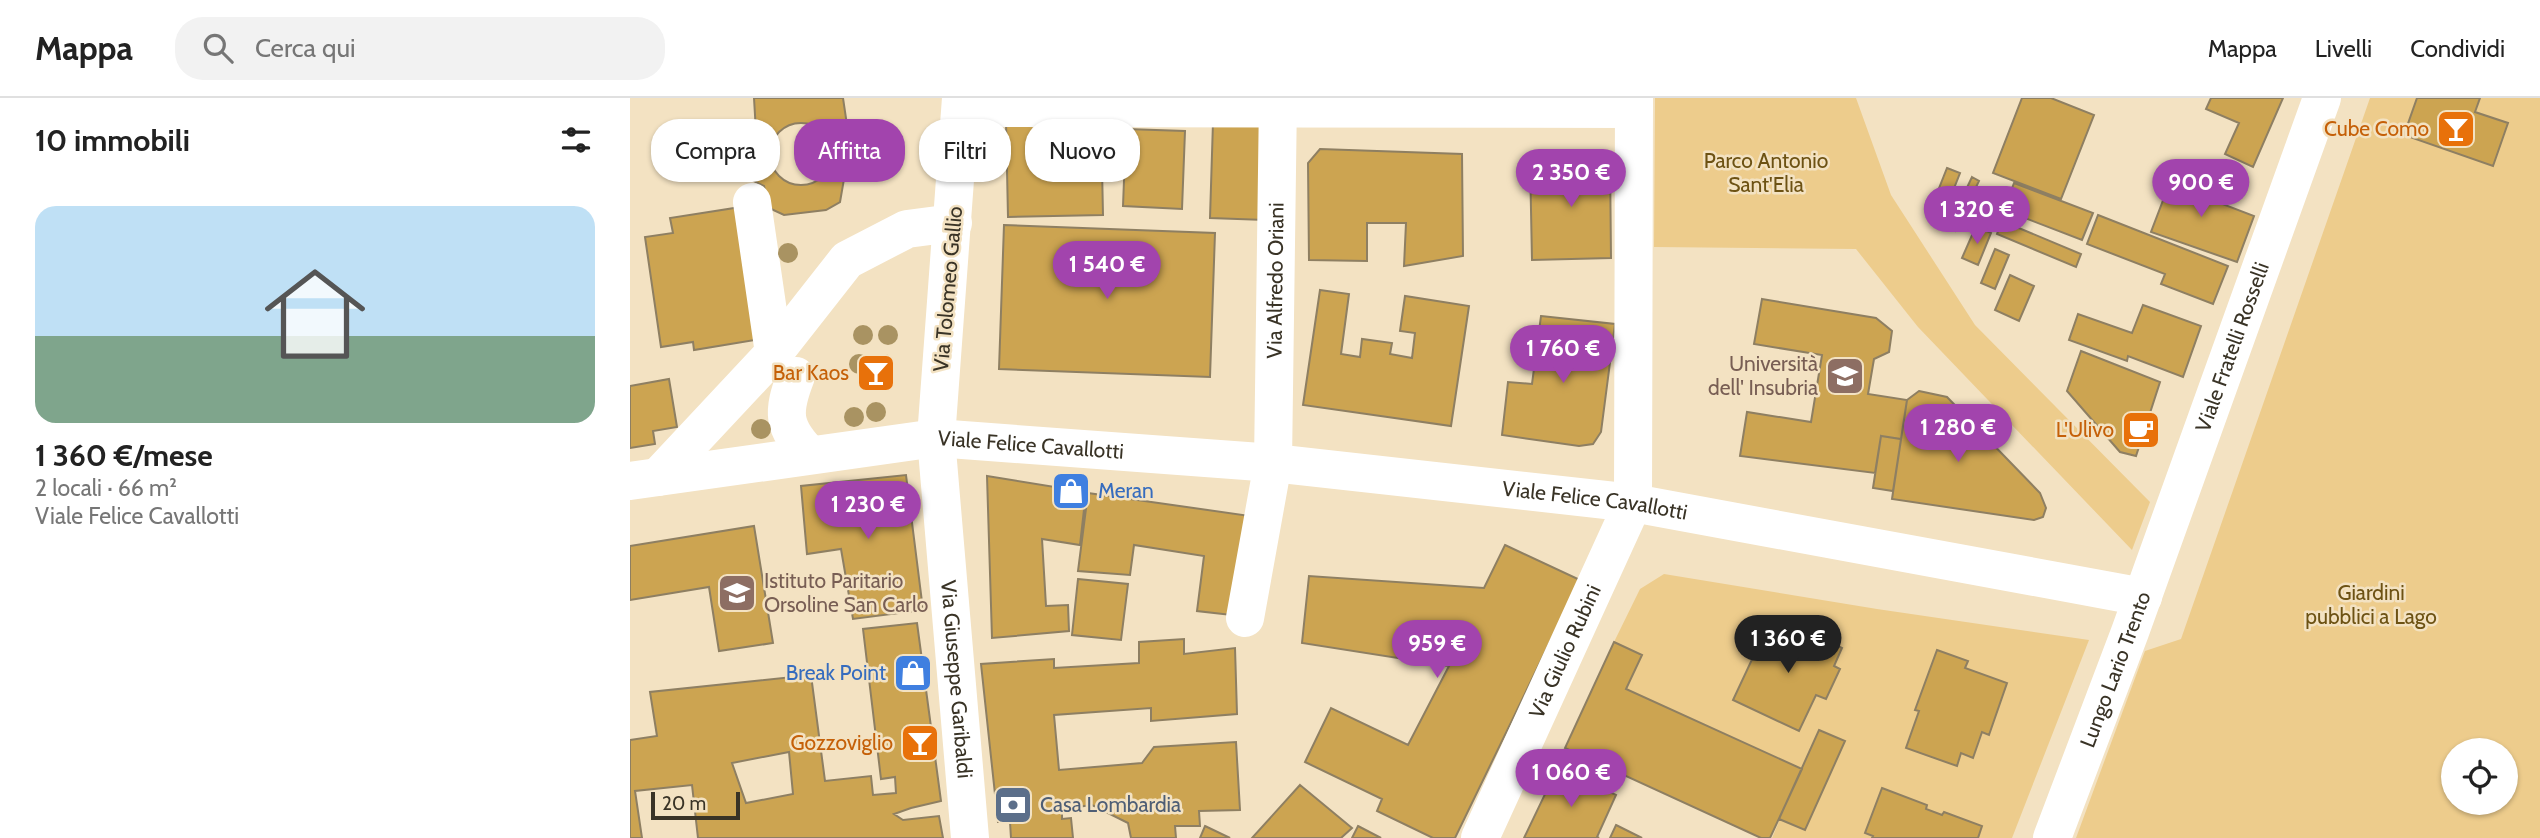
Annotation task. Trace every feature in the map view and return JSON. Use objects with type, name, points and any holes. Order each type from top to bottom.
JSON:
[{"type":"street","name":"Viale Fratelli Rosselli","points":[[2130,605],[2322,98]]},
{"type":"street","points":[[961,103],[1634,104],[1630,511]]},
{"type":"street","name":"Via Tolomeo Gallio","points":[[936,438],[961,103]]},
{"type":"street","name":"Via Alfredo Oriani","points":[[1245,618],[1272,472],[1278,103]]},
{"type":"street","points":[[752,202],[785,365],[786,418],[794,439],[810,455]]},
{"type":"street","points":[[644,479],[785,365],[847,260],[907,229],[953,223]]},
{"type":"street","name":"Viale Felice Cavallotti","points":[[644,479],[936,438],[1630,511],[2130,605]]},
{"type":"street","name":"Via Giuseppe Garibaldi","points":[[936,438],[970,838]]},
{"type":"street","name":"Via Giulio Rubini","points":[[1479,838],[1630,511]]},
{"type":"street","name":"Lungo Lario Trento","points":[[2028,838],[2130,605]]},
{"type":"street","name":"Lungo Lario Trento","points":[[2052,838],[2130,605]]},
{"type":"green space","name":"Parco Antonio Sant'Elia","points":[[1655,98],[1856,98],[1891,195],[1975,325],[2150,502],[2132,550],[1918,327],[1856,249],[1654,247]]},
{"type":"green space","name":"Giardini pubblici a Lago","points":[[2370,98],[2540,98],[2540,838],[2076,838],[2145,651],[2181,639]]},
{"type":"green space","points":[[1664,574],[2089,640],[2012,838],[1772,838],[1801,769],[1626,689],[1641,655],[1614,642],[1640,589]]},
{"type":"building","points":[[754,98],[843,98],[846,119],[794,119],[794,182],[843,182],[840,202],[826,210],[784,215],[769,208],[764,186],[756,182],[780,182],[780,119],[755,119]]},
{"type":"building","points":[[2022,98],[2051,98],[2094,115],[2061,199],[1993,173]]},
{"type":"building","points":[[2211,98],[2283,98],[2253,167],[2225,154],[2239,123],[2206,109]]},
{"type":"building","name":"Cube Como","points":[[2417,98],[2480,98],[2475,112],[2508,123],[2493,166],[2404,135]]},
{"type":"building","points":[[1011,122],[1025,122],[1025,182],[1102,182],[1103,215],[1008,217]]},
{"type":"building","points":[[1213,122],[1268,124],[1265,220],[1210,218]]},
{"type":"building","points":[[794,124],[794,182],[813,182],[801,185],[780,177],[780,131]]},
{"type":"building","points":[[1140,129],[1185,131],[1182,209],[1123,206],[1124,182],[1140,182]]},
{"type":"building","points":[[1320,149],[1462,154],[1463,256],[1404,266],[1406,223],[1367,223],[1367,261],[1309,260],[1308,163]]},
{"type":"building","points":[[1610,159],[1611,258],[1532,260],[1530,160]]},
{"type":"building","points":[[1947,168],[1960,173],[1947,206],[1934,201]]},
{"type":"building","points":[[2175,169],[2210,182],[2204,197],[2254,216],[2237,262],[2151,232]]},
{"type":"building","points":[[1972,177],[1979,181],[1955,231],[1948,228]]},
{"type":"building","points":[[2014,183],[2093,213],[2082,240],[2004,210]]},
{"type":"building","points":[[741,207],[761,339],[694,350],[693,342],[661,347],[645,237],[673,233],[670,218]]},
{"type":"building","points":[[2098,215],[2228,266],[2213,304],[2161,284],[2165,274],[2087,244]]},
{"type":"building","points":[[2002,221],[2081,254],[2076,267],[1997,234]]},
{"type":"building","points":[[1004,225],[1215,233],[1210,377],[999,369]]},
{"type":"building","points":[[1976,226],[1991,233],[1978,265],[1962,258]]},
{"type":"building","points":[[1995,249],[2009,255],[1995,289],[1981,283]]},
{"type":"building","points":[[2010,275],[2034,286],[2019,321],[1995,310]]},
{"type":"building","points":[[1320,290],[1349,294],[1341,354],[1360,357],[1362,339],[1392,343],[1390,354],[1412,358],[1415,333],[1400,331],[1405,296],[1469,306],[1451,426],[1303,405]]},
{"type":"building","name":"Università dell' Insubria","points":[[1762,299],[1876,318],[1892,331],[1889,352],[1874,359],[1868,394],[1907,400],[1901,439],[1881,436],[1875,473],[1740,456],[1747,412],[1811,422],[1822,355],[1754,344]]},
{"type":"building","points":[[2143,305],[2201,326],[2183,377],[2128,356],[2127,361],[2069,340],[2078,314],[2132,333]]},
{"type":"building","points":[[1541,316],[1615,324],[1601,432],[1593,444],[1579,446],[1502,435],[1508,382],[1532,384]]},
{"type":"building","points":[[2081,351],[2160,382],[2136,456],[2120,452],[2067,391]]},
{"type":"building","points":[[669,379],[677,427],[653,431],[655,444],[630,448],[630,386]]},
{"type":"building","points":[[1919,391],[1947,397],[2040,493],[2046,508],[2043,517],[2034,520],[1892,499],[1907,400]]},
{"type":"building","points":[[1881,436],[1901,439],[1893,491],[1873,488]]},
{"type":"building","points":[[906,475],[923,610],[853,619],[841,549],[807,554],[801,486]]},
{"type":"building","points":[[987,476],[1086,492],[1080,545],[1042,539],[1046,606],[1068,605],[1069,631],[992,638]]},
{"type":"building","points":[[1088,493],[1250,516],[1240,616],[1197,611],[1204,556],[1134,545],[1130,575],[1078,571]]},
{"type":"building","name":"Istituto Paritario Orsoline San Carlo","points":[[754,526],[773,643],[719,651],[709,587],[630,600],[630,546]]},
{"type":"building","points":[[1505,545],[1580,580],[1455,838],[1433,838],[1377,811],[1382,799],[1305,762],[1331,708],[1408,745],[1449,666],[1302,643],[1309,576],[1484,588]]},
{"type":"building","points":[[1078,579],[1128,584],[1121,640],[1072,635]]},
{"type":"building","points":[[1770,621],[1811,640],[1814,634],[1842,648],[1834,666],[1840,669],[1826,699],[1816,695],[1799,731],[1733,700]]},
{"type":"building","points":[[917,623],[941,801],[894,814],[903,820],[939,816],[943,838],[698,838],[692,785],[635,791],[642,838],[630,838],[630,740],[657,736],[650,692],[811,675],[825,781],[871,776],[873,795],[896,793],[895,777],[881,779],[863,629]],"holes":[[[789,752],[793,794],[746,803],[732,763]]]},
{"type":"building","points":[[1184,639],[1184,654],[1235,648],[1237,714],[1151,721],[1151,708],[1054,715],[1059,770],[1142,763],[1154,747],[1236,742],[1240,810],[1199,811],[1200,826],[1175,826],[1176,838],[1131,838],[1128,823],[1092,805],[1062,809],[1062,819],[1071,818],[1073,838],[1011,838],[1010,822],[998,822],[981,664],[1054,659],[1054,668],[1139,663],[1139,642]]},
{"type":"building","points":[[1614,642],[1642,655],[1626,689],[1802,769],[1770,838],[1761,838],[1565,748]]},
{"type":"building","points":[[1937,650],[1968,661],[1965,668],[2007,683],[1989,735],[1982,732],[1973,758],[1961,753],[1957,766],[1906,748],[1919,711],[1915,710]]},
{"type":"building","points":[[1819,730],[1845,741],[1805,830],[1779,819]]},
{"type":"building","points":[[1558,767],[1616,795],[1597,837],[1599,838],[1524,838]]},
{"type":"building","points":[[1300,785],[1352,828],[1341,838],[1252,838]]},
{"type":"building","points":[[1882,788],[1927,805],[1926,809],[1942,815],[1944,812],[1982,826],[1978,838],[1872,838],[1873,836],[1865,833]]},
{"type":"building","points":[[1616,825],[1642,838],[1610,838]]},
{"type":"building","points":[[1205,826],[1230,838],[1200,838]]},
{"type":"building","points":[[1358,826],[1381,838],[1352,838]]},
{"type":"place","name":"Cube Como","points":[[2456,129]]},
{"type":"place","name":"Bar Kaos","points":[[876,373]]},
{"type":"place","name":"Università dell' Insubria","points":[[1845,376]]},
{"type":"place","name":"L'Ulivo","points":[[2141,430]]},
{"type":"place","name":"Meran","points":[[1071,491]]},
{"type":"place","name":"Istituto Paritario Orsoline San Carlo","points":[[737,593]]},
{"type":"place","name":"Break Point","points":[[913,673]]},
{"type":"place","name":"Gozzoviglio","points":[[920,743]]},
{"type":"place","name":"Casa Lombardia","points":[[1013,805]]}]
